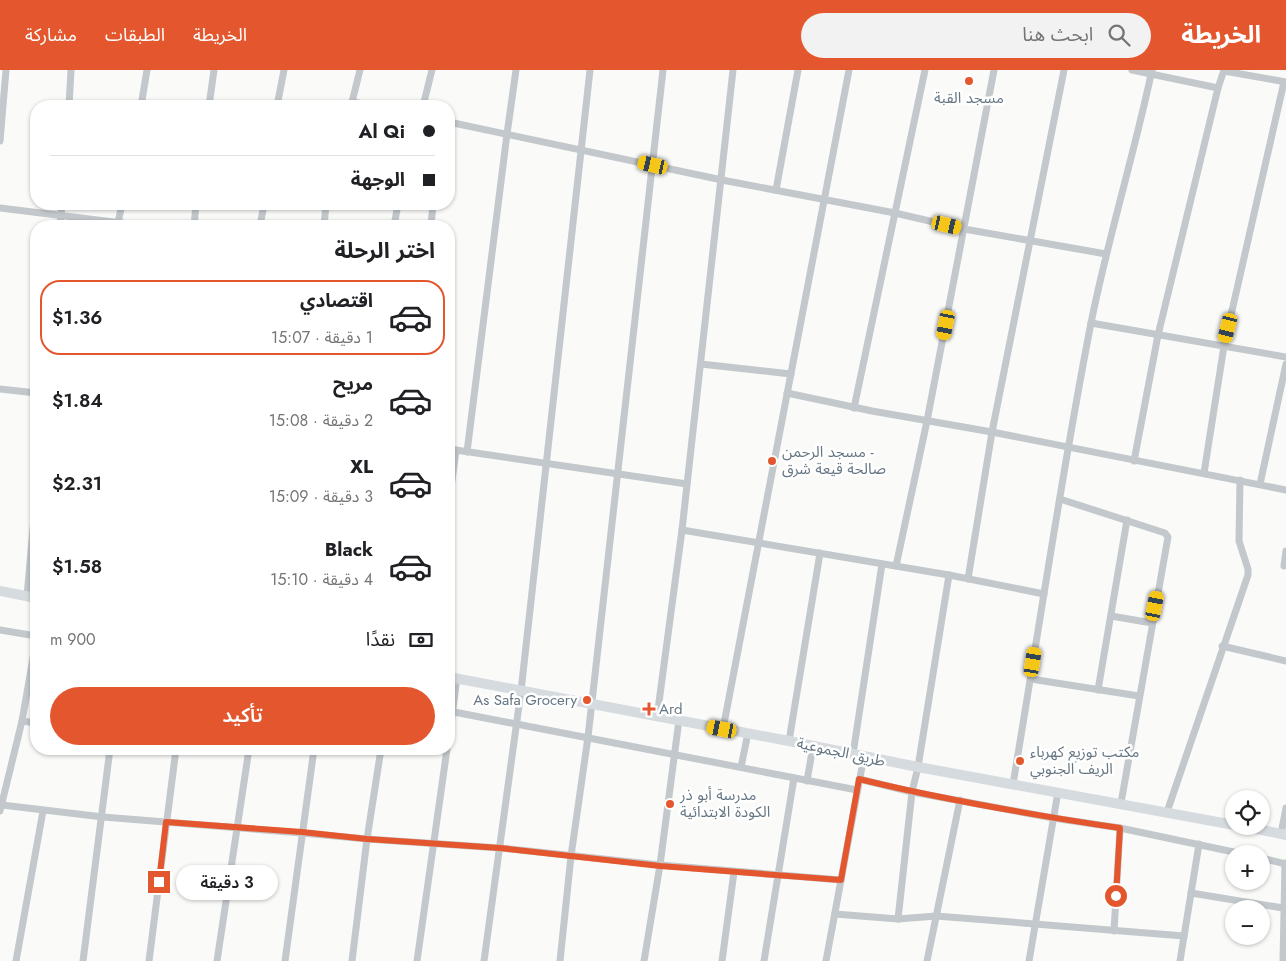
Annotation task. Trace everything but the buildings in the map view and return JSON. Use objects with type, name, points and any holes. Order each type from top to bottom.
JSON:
[{"type":"main road","points":[[0,591],[30,597]]},
{"type":"main road","name":"طريق الجموعية","points":[[455,678],[1225,823]]},
{"type":"main road","points":[[1270,831],[1284,834]]},
{"type":"street","points":[[0,141],[6,70]]},
{"type":"street","points":[[69,100],[71,70]]},
{"type":"street","points":[[142,100],[147,70]]},
{"type":"street","points":[[210,100],[214,70]]},
{"type":"street","points":[[278,100],[284,70]]},
{"type":"street","points":[[353,100],[360,70]]},
{"type":"street","points":[[424,100],[432,70]]},
{"type":"street","points":[[467,452],[516,70]]},
{"type":"street","points":[[484,961],[521,691],[590,70]]},
{"type":"street","points":[[560,961],[570,856],[588,737],[616,474],[663,70]]},
{"type":"street","points":[[657,717],[682,530],[733,70]]},
{"type":"street","points":[[776,190],[798,70]]},
{"type":"street","points":[[722,729],[849,70]]},
{"type":"street","points":[[854,408],[925,70]]},
{"type":"street","points":[[896,566],[927,421],[994,70]]},
{"type":"street","points":[[968,579],[992,432],[1064,70]]},
{"type":"street","points":[[1132,70],[1151,72],[1218,88]]},
{"type":"street","points":[[1134,461],[1158,335],[1218,88],[1224,71],[1285,82],[1224,346],[1204,473]]},
{"type":"street","points":[[1013,784],[1091,323],[1151,72]]},
{"type":"street","points":[[455,123],[722,180],[895,213],[964,229],[1106,254]]},
{"type":"street","points":[[0,208],[94,220]]},
{"type":"street","points":[[61,220],[62,210]]},
{"type":"street","points":[[1091,323],[1286,357]]},
{"type":"street","points":[[701,364],[791,374]]},
{"type":"street","points":[[1260,484],[1286,364]]},
{"type":"street","points":[[0,389],[30,392]]},
{"type":"street","points":[[787,393],[854,408],[992,432],[1286,490]]},
{"type":"street","points":[[455,450],[687,484]]},
{"type":"street","points":[[1167,812],[1222,646],[1248,575],[1248,569],[1239,541],[1240,480]]},
{"type":"street","points":[[1060,499],[1165,533],[1168,537],[1121,803]]},
{"type":"street","points":[[1098,690],[1127,520]]},
{"type":"street","points":[[682,530],[949,575],[1044,594]]},
{"type":"street","points":[[1284,566],[1286,551]]},
{"type":"street","points":[[789,741],[820,553]]},
{"type":"street","points":[[853,754],[882,564]]},
{"type":"street","points":[[898,919],[912,792],[918,767],[949,575]]},
{"type":"street","points":[[1111,616],[1152,623]]},
{"type":"street","points":[[0,630],[30,635]]},
{"type":"street","points":[[1222,646],[1286,661]]},
{"type":"street","points":[[30,675],[22,721],[1,808],[367,839],[500,848],[660,866],[841,880]]},
{"type":"street","points":[[1031,679],[1139,696]]},
{"type":"street","points":[[455,712],[588,737],[674,756],[857,790]]},
{"type":"street","points":[[644,961],[660,866],[679,720]]},
{"type":"street","points":[[22,721],[30,722]]},
{"type":"street","points":[[741,767],[748,733]]},
{"type":"street","points":[[807,781],[813,746]]},
{"type":"street","points":[[83,961],[109,755]]},
{"type":"street","points":[[149,961],[175,755]]},
{"type":"street","points":[[217,961],[248,755]]},
{"type":"street","points":[[285,961],[313,755]]},
{"type":"street","points":[[352,961],[367,839],[381,755]]},
{"type":"street","points":[[417,961],[446,755]]},
{"type":"street","points":[[826,961],[864,756]]},
{"type":"street","points":[[764,961],[794,778]]},
{"type":"street","points":[[859,779],[912,792],[1053,818],[1120,828],[1225,850]]},
{"type":"street","points":[[1030,961],[1058,792]]},
{"type":"street","points":[[927,961],[960,800]]},
{"type":"street","points":[[1284,834],[1286,808]]},
{"type":"street","points":[[16,961],[43,811]]},
{"type":"street","points":[[1114,931],[1120,828]]},
{"type":"street","points":[[1180,961],[1199,844]]},
{"type":"street","points":[[1270,860],[1285,864],[1283,961]]},
{"type":"street","points":[[722,961],[734,872]]},
{"type":"street","points":[[1191,893],[1283,908]]},
{"type":"street","points":[[835,914],[898,919],[936,916],[1184,936]]},
{"type":"place","name":"مسجد القبة","points":[[969,81]]},
{"type":"place","name":"مسجد الرحمن - صالحة قيعة شرق","points":[[772,461]]},
{"type":"place","name":"As Safa Grocery","points":[[587,700]]},
{"type":"place","name":"Ard","points":[[649,709]]},
{"type":"place","name":"مكتب توزيع كهرباء الريف الجنوبي","points":[[1020,761]]},
{"type":"place","name":"مدرسة أبو ذر الكودة الابتدائية","points":[[670,804]]},
{"type":"route","points":[[159,882],[166,822],[500,848],[660,866],[841,880],[859,779],[912,792],[1053,818],[1120,828],[1116,896]]}]
